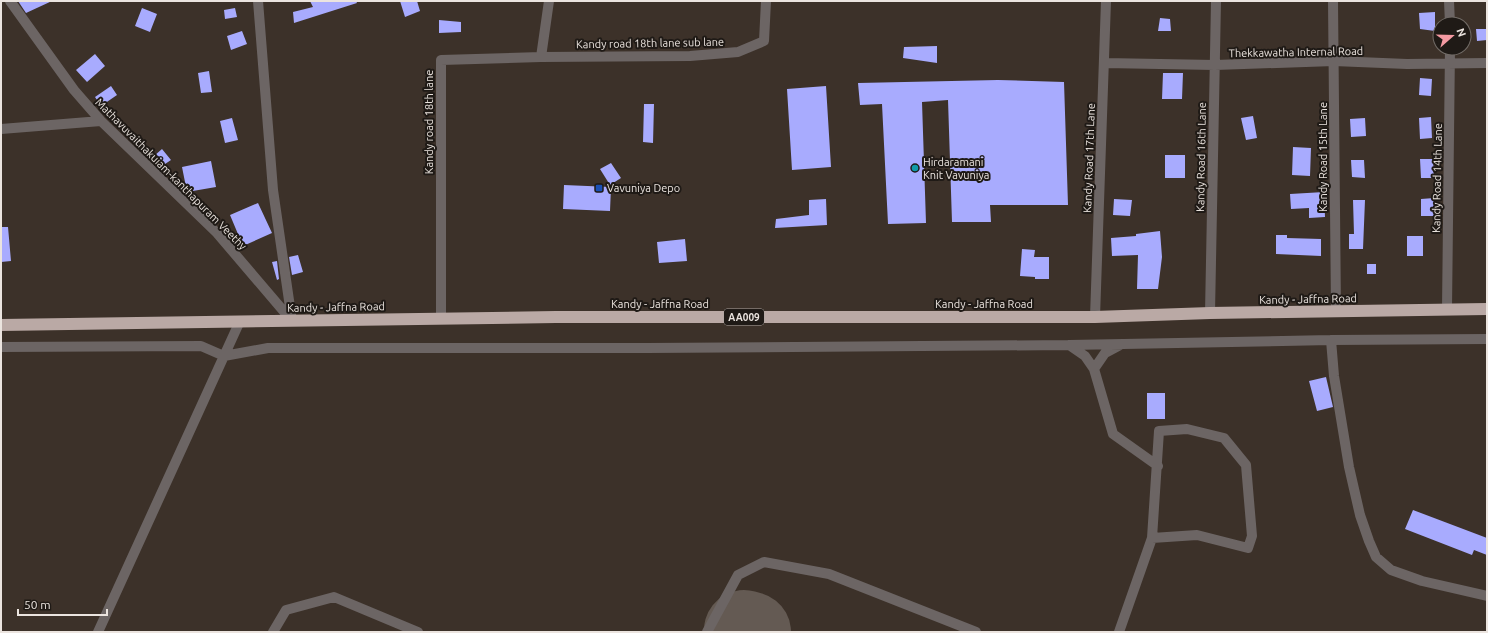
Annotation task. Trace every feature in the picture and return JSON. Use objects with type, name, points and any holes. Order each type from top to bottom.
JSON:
[{"type":"highway","name":"Kandy - Jaffna Road","points":[[1,325],[441,318],[1095,317],[1210,313],[1487,309]]},
{"type":"street","name":"Mathavuvaithakuiam-kanthapuram Veethy","points":[[10,1],[74,90],[101,122],[217,233],[292,321]]},
{"type":"street","points":[[258,1],[273,190],[292,321]]},
{"type":"street","points":[[541,57],[549,1]]},
{"type":"street","name":"Kandy road 18th lane sub lane","points":[[541,57],[690,56],[738,52],[764,41],[766,1]]},
{"type":"street","name":"Kandy Road 17th Lane","points":[[1095,317],[1106,1]]},
{"type":"street","name":"Kandy Road 16th Lane","points":[[1210,313],[1216,1]]},
{"type":"street","name":"Kandy Road 15th Lane","points":[[1333,1],[1336,312]]},
{"type":"street","points":[[1449,1],[1450,16]]},
{"type":"street","name":"Kandy Road 14th Lane","points":[[1447,309],[1450,56]]},
{"type":"street","name":"Kandy road 18th lane","points":[[441,318],[441,60],[541,57]]},
{"type":"street","name":"Thekkawatha Internal Road","points":[[1105,63],[1215,65],[1334,62],[1487,64]]},
{"type":"street","points":[[1,129],[101,122]]},
{"type":"street","points":[[98,632],[240,321]]},
{"type":"street","points":[[1,346],[201,346],[224,356],[268,348],[647,348],[1069,345],[1331,340],[1487,339]]},
{"type":"street","points":[[1331,340],[1334,376],[1349,467],[1360,515],[1368,541],[1376,557],[1391,570],[1397,573],[1422,581],[1487,596]]},
{"type":"street","points":[[1094,368],[1105,353],[1122,344]]},
{"type":"street","points":[[1069,345],[1085,356],[1094,368],[1113,434],[1158,466]]},
{"type":"street","points":[[1119,632],[1152,538],[1160,430],[1187,430],[1224,438],[1246,465],[1252,536],[1248,548],[1197,535],[1152,538]]},
{"type":"street","points":[[707,632],[738,575],[764,562],[829,574],[976,632]]},
{"type":"street","points":[[273,632],[286,610],[334,597],[418,632]]},
{"type":"building","points":[[18,1],[52,1],[26,13]]},
{"type":"building","points":[[310,1],[356,1],[357,3],[294,23],[293,12],[313,7]]},
{"type":"building","points":[[400,1],[417,1],[420,11],[405,17]]},
{"type":"building","points":[[142,8],[157,14],[150,32],[135,26]]},
{"type":"building","points":[[235,8],[237,17],[225,19],[224,10]]},
{"type":"building","points":[[1435,12],[1435,16],[1432,16],[1432,31],[1420,29],[1419,13]]},
{"type":"building","points":[[1160,18],[1170,19],[1171,31],[1158,31]]},
{"type":"building","points":[[439,20],[461,22],[461,32],[439,33]]},
{"type":"building","points":[[1476,29],[1487,29],[1487,40],[1477,41]]},
{"type":"building","points":[[242,31],[247,44],[231,50],[227,36]]},
{"type":"building","points":[[937,46],[937,63],[903,58],[904,47]]},
{"type":"building","points":[[95,54],[105,66],[87,82],[76,70]]},
{"type":"building","points":[[209,71],[212,92],[201,93],[198,73]]},
{"type":"building","points":[[1163,73],[1183,73],[1182,99],[1162,99]]},
{"type":"building","points":[[1420,78],[1432,79],[1431,96],[1419,95]]},
{"type":"building","points":[[998,80],[1064,82],[1068,205],[990,205],[991,222],[952,222],[948,100],[922,102],[926,223],[888,224],[882,104],[860,105],[858,83]]},
{"type":"building","points":[[111,86],[117,95],[101,106],[95,97]]},
{"type":"building","points":[[826,86],[831,167],[792,170],[787,89]]},
{"type":"building","points":[[644,104],[654,104],[653,143],[643,142]]},
{"type":"building","points":[[1253,116],[1257,138],[1246,140],[1241,118]]},
{"type":"building","points":[[1431,117],[1432,138],[1420,139],[1419,118]]},
{"type":"building","points":[[232,118],[238,140],[225,143],[220,121]]},
{"type":"building","points":[[1365,118],[1366,136],[1351,137],[1350,119]]},
{"type":"building","points":[[1293,147],[1311,148],[1310,176],[1292,175]]},
{"type":"building","points":[[162,149],[171,160],[162,166],[154,156]]},
{"type":"building","points":[[1165,155],[1185,155],[1185,178],[1165,178]]},
{"type":"building","points":[[1420,159],[1433,159],[1434,178],[1421,178]]},
{"type":"building","points":[[1351,160],[1364,160],[1365,178],[1352,177]]},
{"type":"building","points":[[211,161],[216,187],[187,192],[182,167]]},
{"type":"building","points":[[611,163],[621,178],[610,185],[600,169]]},
{"type":"building","points":[[564,185],[611,187],[610,211],[563,209]]},
{"type":"building","points":[[1324,192],[1325,217],[1309,218],[1309,208],[1291,209],[1290,194]]},
{"type":"building","points":[[1434,198],[1434,216],[1421,216],[1421,199]]},
{"type":"building","points":[[826,199],[827,225],[775,228],[776,219],[809,215],[809,200]]},
{"type":"building","points":[[1114,199],[1132,200],[1130,216],[1113,215]]},
{"type":"building","points":[[1353,200],[1365,200],[1363,249],[1349,249],[1349,234],[1354,234]]},
{"type":"building","points":[[258,203],[272,233],[243,246],[230,215]]},
{"type":"building","points":[[1,227],[8,227],[11,261],[1,262]]},
{"type":"building","points":[[1160,231],[1162,257],[1158,289],[1137,289],[1138,255],[1112,256],[1111,238],[1136,236],[1136,234]]},
{"type":"building","points":[[1276,235],[1287,235],[1287,238],[1321,239],[1321,256],[1276,254]]},
{"type":"building","points":[[1407,236],[1423,236],[1423,256],[1407,256]]},
{"type":"building","points":[[685,239],[687,261],[659,263],[657,242]]},
{"type":"building","points":[[1022,249],[1035,250],[1034,257],[1049,257],[1049,279],[1035,279],[1035,277],[1020,276]]},
{"type":"building","points":[[298,255],[303,272],[292,275],[289,257]]},
{"type":"building","points":[[277,261],[279,279],[277,280],[272,262]]},
{"type":"building","points":[[1367,264],[1376,264],[1376,274],[1367,274]]},
{"type":"building","points":[[1326,377],[1333,407],[1317,411],[1309,381]]},
{"type":"building","points":[[1147,393],[1165,393],[1165,419],[1147,419]]},
{"type":"building","points":[[1413,510],[1487,538],[1487,555],[1474,550],[1472,555],[1405,529]]},
{"type":"runway","points":[[744,630],[751,632]]},
{"type":"place","name":"Hirdaramani Knit Vavuniya","points":[[915,168]]},
{"type":"place","name":"Vavuniya Depo","points":[[599,188]]}]
